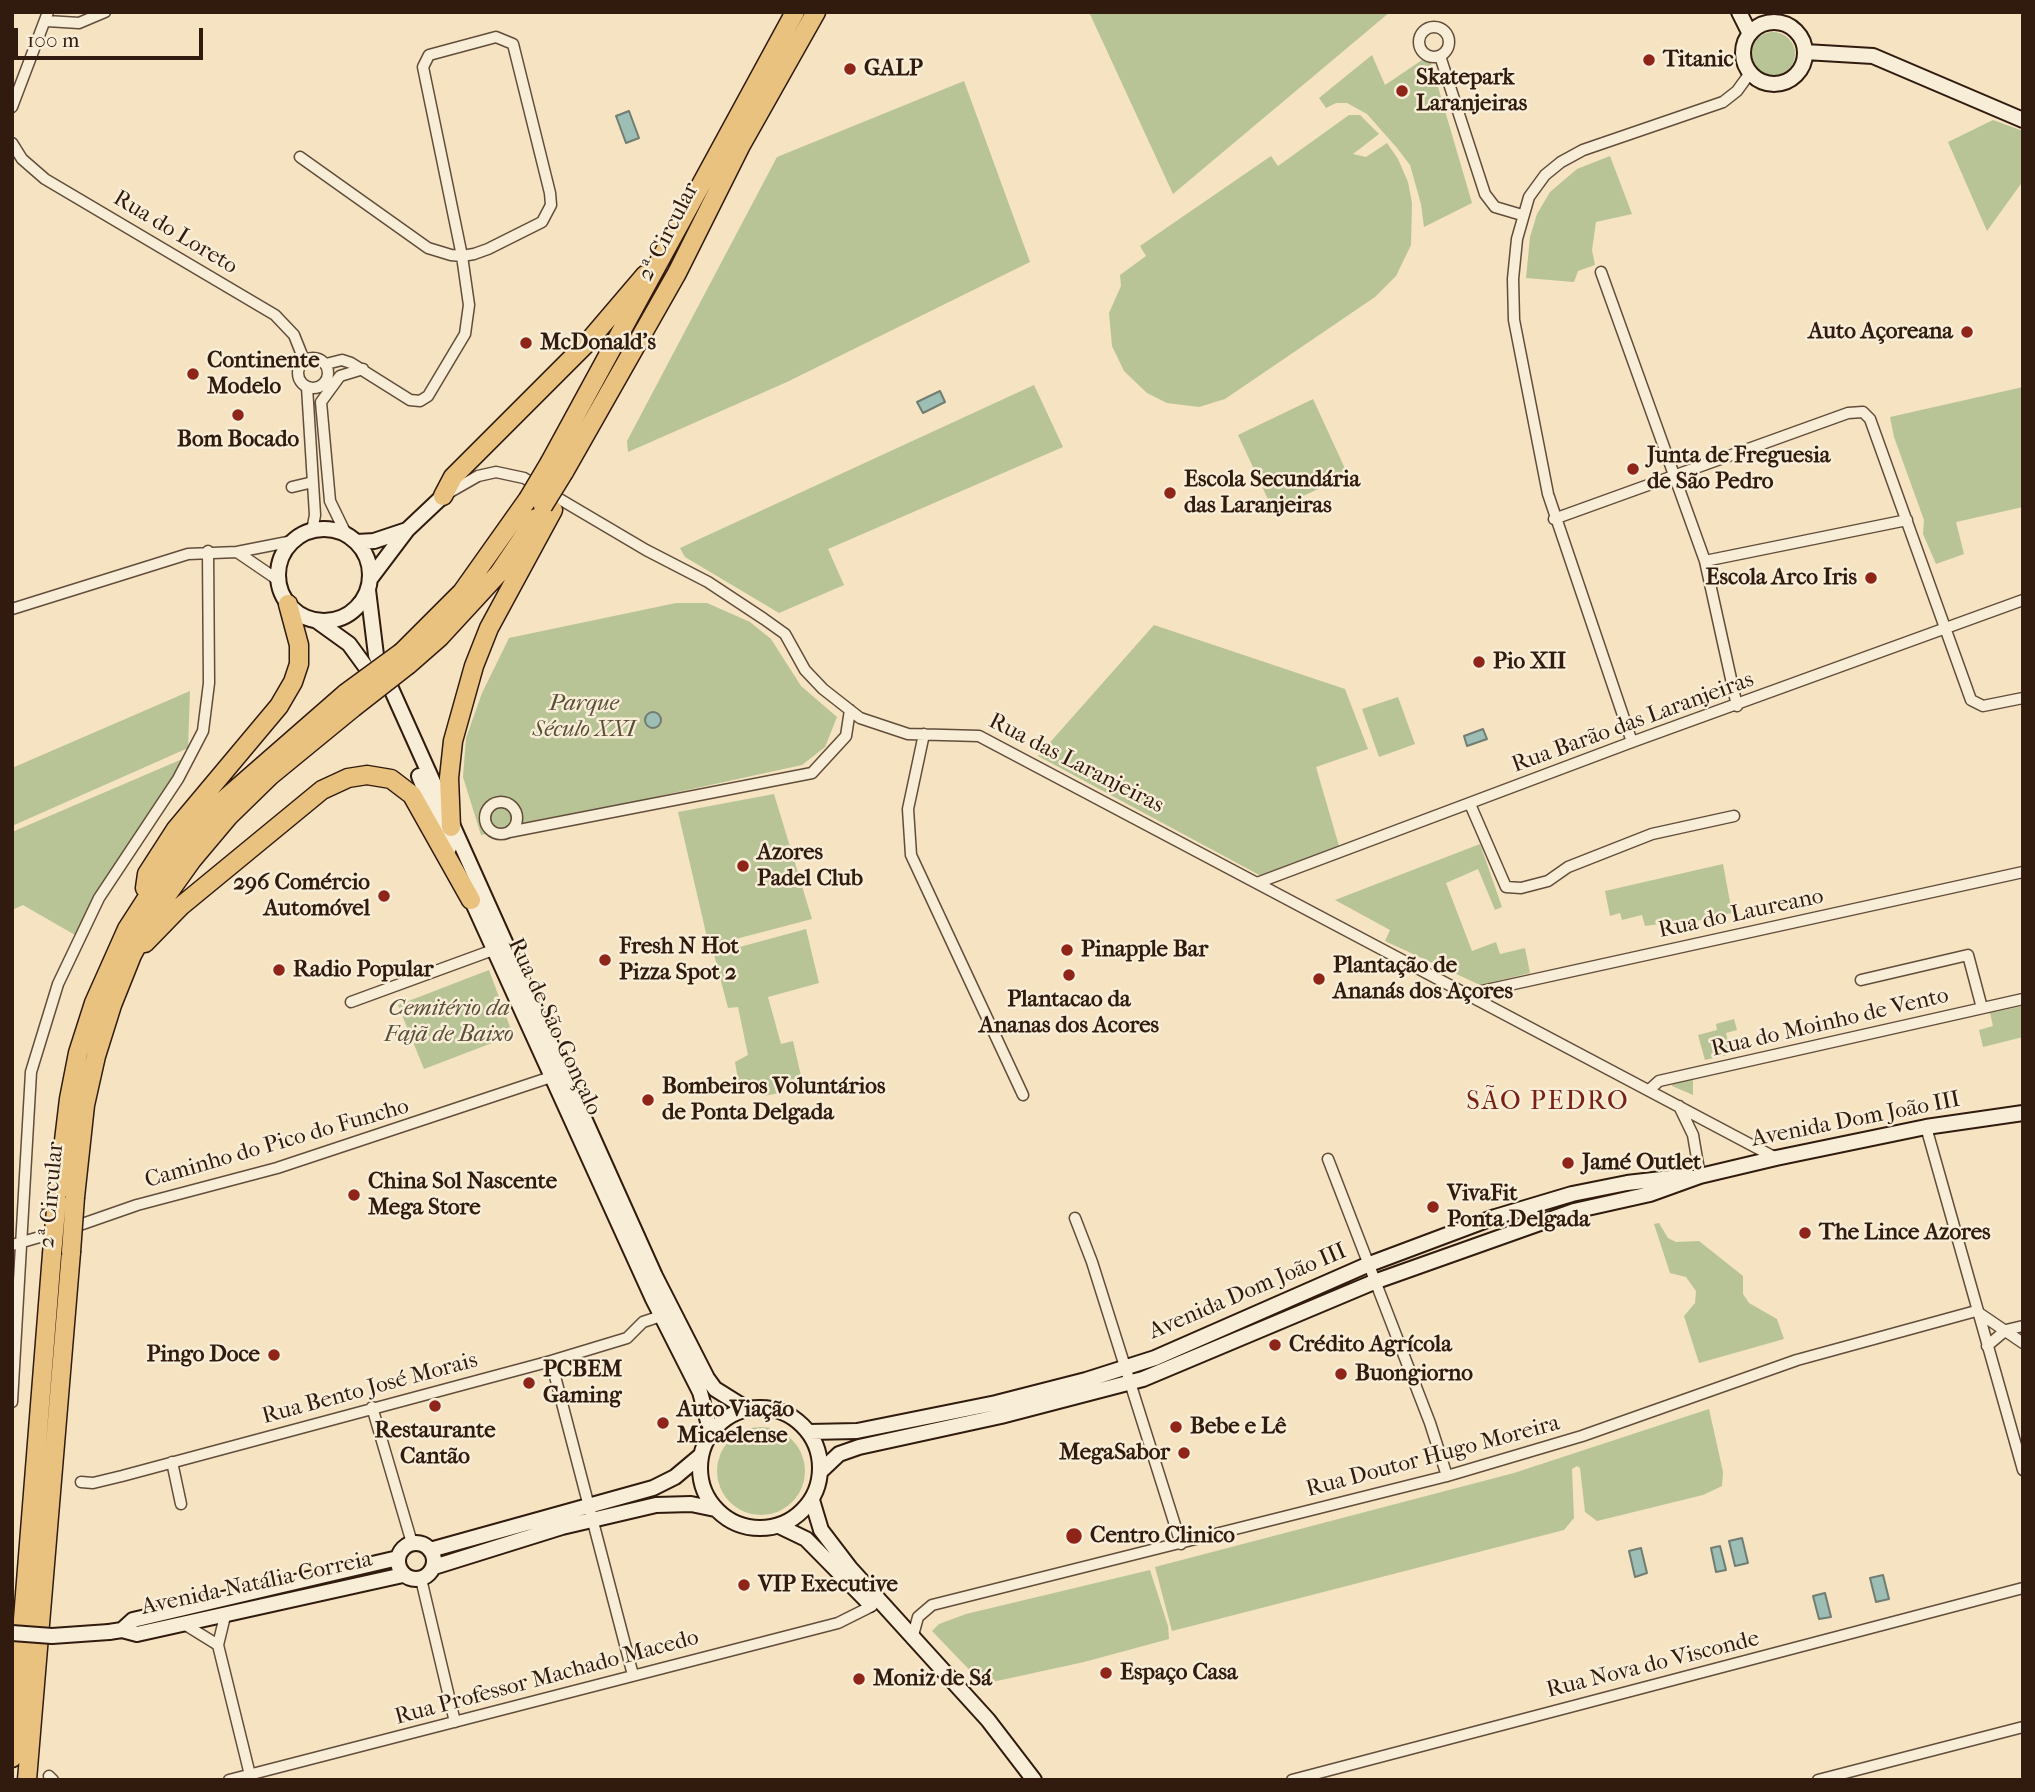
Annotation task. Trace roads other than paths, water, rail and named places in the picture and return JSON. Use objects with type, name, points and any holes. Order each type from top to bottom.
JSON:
[{"type":"highway","name":"2ª Circular","points":[[557,467],[663,258],[795,12]]},
{"type":"highway","name":"2ª Circular","points":[[557,467],[677,272],[741,145],[816,12]]},
{"type":"highway","points":[[443,496],[453,477],[587,343],[663,258]]},
{"type":"highway","points":[[451,827],[449,778],[453,741],[474,666],[557,467]]},
{"type":"highway","points":[[350,701],[405,658],[440,637],[499,573],[542,505]]},
{"type":"highway","points":[[143,901],[147,874],[176,828],[279,706],[293,682],[299,664],[299,645],[288,604]]},
{"type":"highway","name":"2ª Circular","points":[[27,1780],[71,1252],[66,1198],[69,1099],[78,1053],[113,958],[143,901],[178,850],[219,804],[350,701]]},
{"type":"highway","name":"2ª Circular","points":[[12,1758],[52,1254],[96,1056],[112,1005],[132,955],[178,880],[229,816],[350,701]]},
{"type":"highway","points":[[132,955],[181,906],[323,790],[348,778],[367,775],[391,779],[412,795],[471,900]]},
{"type":"main road","points":[[1739,12],[1749,32]]},
{"type":"main road","points":[[1763,23],[1787,24],[1799,34],[1805,52],[1802,67],[1786,82],[1765,83],[1750,73],[1742,51],[1749,32],[1763,23]]},
{"type":"main road","points":[[1805,52],[1873,57],[2023,120]]},
{"type":"main road","name":"Rua das Laranjeiras","points":[[369,584],[407,530],[443,496]]},
{"type":"main road","points":[[335,530],[351,538],[369,566],[369,584],[362,602],[342,618],[317,621],[296,612],[288,604],[278,580],[281,559],[293,541],[312,531],[335,530]]},
{"type":"main road","name":"Rua das Laranjeiras","points":[[351,538],[374,541],[407,530]]},
{"type":"main road","name":"Rua de São Gonçalo","points":[[369,584],[376,654],[451,827],[679,1325],[715,1390],[747,1409]]},
{"type":"main road","name":"Rua de São Gonçalo","points":[[317,621],[349,644],[365,663],[387,702],[493,950],[661,1316],[700,1392],[711,1433]]},
{"type":"main road","name":"Avenida Dom João III","points":[[821,1471],[839,1454],[859,1447],[1002,1416],[1131,1382],[1374,1282],[1499,1235],[1574,1211],[1650,1194],[1700,1176],[1776,1158],[1926,1127],[2023,1113]]},
{"type":"main road","name":"Avenida Dom João III","points":[[809,1432],[857,1431],[996,1403],[1126,1368],[1367,1265],[1494,1217],[1572,1194],[1663,1177],[1700,1176]]},
{"type":"main road","points":[[747,1409],[775,1409],[800,1422],[809,1432],[816,1444],[821,1471],[812,1500],[803,1511],[779,1526],[752,1528],[726,1518],[715,1509],[702,1484],[701,1456],[711,1433],[733,1414],[747,1409]]},
{"type":"main road","points":[[434,1567],[430,1550],[422,1544],[412,1543],[402,1549],[398,1558],[403,1575],[412,1580],[421,1579],[434,1567],[653,1488],[675,1477],[701,1456]]},
{"type":"main road","points":[[812,1500],[821,1530],[912,1639],[988,1720],[1034,1780]]},
{"type":"main road","points":[[430,1550],[591,1512],[691,1504],[715,1509]]},
{"type":"main road","points":[[779,1526],[806,1539],[872,1605],[912,1639]]},
{"type":"main road","name":"Avenida Natália Correia","points":[[115,1631],[133,1620],[398,1558]]},
{"type":"main road","name":"Avenida Natália Correia","points":[[12,1633],[52,1636],[115,1631],[137,1634],[403,1575]]},
{"type":"street","points":[[12,107],[48,17],[79,23],[106,12]]},
{"type":"street","points":[[300,157],[428,248],[462,256],[488,249],[542,222],[551,205],[517,49],[503,38],[434,53],[424,63],[462,256],[470,320],[466,334],[428,396],[420,401],[410,400],[363,369],[342,360],[326,364],[314,357],[304,360],[298,373],[312,387],[321,402],[330,501],[351,538]]},
{"type":"street","points":[[1440,56],[1485,194],[1495,207],[1522,215]]},
{"type":"street","points":[[1632,742],[1554,519],[1514,320],[1514,270],[1522,215],[1537,186],[1561,162],[1583,150],[1723,102],[1737,91],[1750,73]]},
{"type":"street","name":"Rua do Loreto","points":[[13,146],[45,179],[275,315],[295,335],[304,360]]},
{"type":"street","points":[[1601,272],[1705,561],[1737,706]]},
{"type":"street","points":[[312,387],[327,378],[326,364]]},
{"type":"street","points":[[321,402],[340,376],[363,369]]},
{"type":"street","points":[[312,387],[315,515],[312,531]]},
{"type":"street","points":[[1554,519],[1848,413],[1863,412],[1870,419],[1971,700],[1983,706],[2023,698]]},
{"type":"street","name":"Rua das Laranjeiras","points":[[443,496],[478,476],[496,472],[524,478],[646,550],[708,582],[764,619],[785,634],[813,679],[860,718],[908,734],[979,736],[1776,1158]]},
{"type":"street","points":[[292,487],[313,482]]},
{"type":"street","points":[[1705,561],[1907,520]]},
{"type":"street","points":[[12,609],[152,565],[208,551],[237,552],[293,541]]},
{"type":"street","points":[[12,1402],[17,1244],[31,1072],[58,984],[99,898],[178,779],[203,731],[209,683],[208,551]]},
{"type":"street","points":[[237,552],[278,580]]},
{"type":"street","name":"Rua Barão das Laranjeiras","points":[[1256,883],[1632,742],[2023,600]]},
{"type":"street","points":[[537,826],[517,816],[510,804],[494,803],[487,809],[485,819],[490,829],[497,833],[509,832],[812,773],[846,736],[850,710]]},
{"type":"street","points":[[924,734],[908,809],[911,855],[1023,1095]]},
{"type":"street","points":[[1470,804],[1506,887],[1521,888],[1548,881],[1568,867],[1652,834],[1734,816]]},
{"type":"street","points":[[509,832],[516,823],[517,816]]},
{"type":"street","name":"Rua do Laureano","points":[[1468,994],[2023,872]]},
{"type":"street","points":[[351,1002],[493,950]]},
{"type":"street","points":[[1861,980],[1968,955],[1982,1008]]},
{"type":"street","name":"Rua do Moinho de Vento","points":[[1649,1090],[1659,1081],[2023,999]]},
{"type":"street","name":"Caminho do Pico do Funcho","points":[[17,1244],[137,1205],[277,1168],[551,1077]]},
{"type":"street","points":[[1678,1105],[1693,1135],[1700,1176]]},
{"type":"street","points":[[1926,1127],[2023,1470]]},
{"type":"street","points":[[1328,1159],[1430,1423],[1447,1476]]},
{"type":"street","points":[[1075,1218],[1131,1382],[1181,1544]]},
{"type":"street","points":[[1976,1311],[2023,1343]]},
{"type":"street","name":"Rua Doutor Hugo Moreira","points":[[912,1639],[918,1616],[932,1605],[1447,1476],[1582,1436],[1797,1360],[1976,1311]]},
{"type":"street","name":"Rua Bento José Morais","points":[[81,1482],[93,1483],[551,1361],[627,1338],[643,1322],[661,1316]]},
{"type":"street","points":[[1987,1346],[2006,1329],[2023,1326]]},
{"type":"street","points":[[551,1361],[633,1675]]},
{"type":"street","points":[[372,1407],[412,1543]]},
{"type":"street","points":[[172,1462],[181,1504]]},
{"type":"street","points":[[421,1579],[455,1722]]},
{"type":"street","name":"Rua Nova do Visconde","points":[[1292,1780],[2023,1588]]},
{"type":"street","name":"Rua Professor Machado Macedo","points":[[229,1780],[251,1777],[838,1623],[872,1605]]},
{"type":"street","points":[[225,1616],[218,1646],[251,1777]]},
{"type":"street","points":[[184,1624],[218,1646]]},
{"type":"street","points":[[1818,1780],[2023,1727]]},
{"type":"water","points":[[629,111],[639,138],[626,143],[616,116]]},
{"type":"water","points":[[940,391],[945,402],[923,413],[917,402]]},
{"type":"water","points":[[650,712],[656,712],[661,720],[659,726],[650,728],[645,723],[645,717]]},
{"type":"water","points":[[1483,729],[1487,739],[1467,746],[1464,736]]},
{"type":"water","points":[[1742,1538],[1748,1563],[1735,1566],[1729,1541]]},
{"type":"water","points":[[1720,1546],[1726,1570],[1716,1572],[1711,1548]]},
{"type":"water","points":[[1641,1548],[1647,1573],[1635,1577],[1629,1551]]},
{"type":"water","points":[[1883,1575],[1889,1599],[1876,1602],[1870,1578]]},
{"type":"water","points":[[1825,1593],[1831,1617],[1819,1619],[1813,1596]]},
{"type":"place","name":"Titanic","points":[[1649,60]]},
{"type":"place","name":"GALP","points":[[850,69]]},
{"type":"place","name":"Skatepark Laranjeiras","points":[[1402,91]]},
{"type":"place","name":"Auto Açoreana","points":[[1967,332]]},
{"type":"place","name":"McDonald's","points":[[526,343]]},
{"type":"place","name":"Continente Modelo","points":[[193,374]]},
{"type":"place","name":"Bom Bocado","points":[[238,415]]},
{"type":"place","name":"Junta de Freguesia de São Pedro","points":[[1633,469]]},
{"type":"place","name":"Escola Secundária das Laranjeiras","points":[[1170,493]]},
{"type":"place","name":"Escola Arco Iris","points":[[1871,578]]},
{"type":"place","name":"Pio XII","points":[[1479,662]]},
{"type":"place","name":"Azores Padel Club","points":[[743,866]]},
{"type":"place","name":"296 Comércio Automóvel","points":[[384,896]]},
{"type":"place","name":"Pinapple Bar","points":[[1067,950]]},
{"type":"place","name":"Fresh N Hot Pizza Spot 2","points":[[605,960]]},
{"type":"place","name":"Radio Popular","points":[[279,970]]},
{"type":"place","name":"Plantacao da Ananas dos Acores","points":[[1069,975]]},
{"type":"place","name":"Plantação de Ananás dos Açores","points":[[1319,979]]},
{"type":"place","name":"Bombeiros Voluntários de Ponta Delgada","points":[[648,1100]]},
{"type":"place","name":"Jamé Outlet","points":[[1568,1163]]},
{"type":"place","name":"China Sol Nascente Mega Store","points":[[354,1195]]},
{"type":"place","name":"VivaFit Ponta Delgada","points":[[1433,1207]]},
{"type":"place","name":"The Lince Azores","points":[[1805,1233]]},
{"type":"place","name":"Crédito Agrícola","points":[[1275,1345]]},
{"type":"place","name":"Pingo Doce","points":[[274,1355]]},
{"type":"place","name":"Buongiorno","points":[[1341,1374]]},
{"type":"place","name":"PCBEM Gaming","points":[[529,1383]]},
{"type":"place","name":"Restaurante Cantão","points":[[435,1406]]},
{"type":"place","name":"Auto Viação Micaelense","points":[[663,1423]]},
{"type":"place","name":"Bebe e Lê","points":[[1176,1427]]},
{"type":"place","name":"MegaSabor","points":[[1184,1453]]},
{"type":"place","name":"Centro Clinico","points":[[1074,1536]]},
{"type":"place","name":"VIP Executive","points":[[744,1585]]},
{"type":"place","name":"Espaço Casa","points":[[1106,1673]]},
{"type":"place","name":"Moniz de Sá","points":[[859,1679]]},
{"type":"district","name":"SÃO PEDRO","points":[[1548,1103]]},
{"type":"park label","name":"Parque Século XXI","points":[[584,717]]},
{"type":"park label","name":"Cemitério da Fajã de Baixo","points":[[449,1022]]}]
